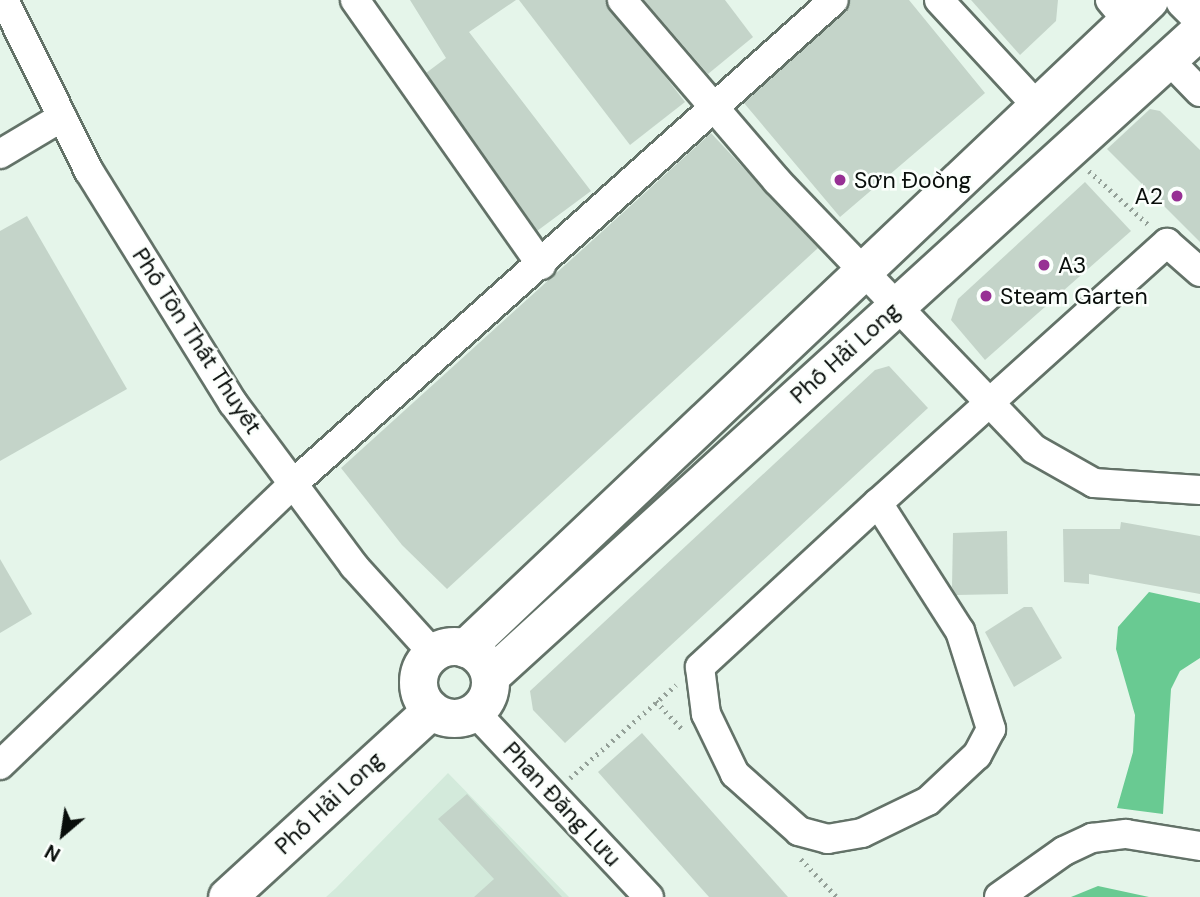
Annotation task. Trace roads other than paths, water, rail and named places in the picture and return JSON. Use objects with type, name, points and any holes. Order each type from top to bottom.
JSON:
[{"type":"main road","points":[[1185,0],[1200,15]]},
{"type":"street","name":"Phố Tôn Thất Thuyết","points":[[4,0],[89,171],[233,403],[354,566],[449,651]]},
{"type":"street","points":[[622,0],[712,108],[988,405],[1034,449],[1094,483],[1200,490]]},
{"type":"street","points":[[0,765],[294,482],[541,265],[834,0]]},
{"type":"street","points":[[939,0],[1037,106]]},
{"type":"street","points":[[364,3],[541,265]]},
{"type":"street","name":"Phố Hải Long","points":[[449,651],[1037,106],[1129,7]]},
{"type":"street","name":"Phố Hải Long","points":[[490,676],[1200,30]]},
{"type":"street","points":[[1168,60],[1200,92]]},
{"type":"street","points":[[0,154],[62,117]]},
{"type":"street","points":[[878,503],[960,631],[991,729],[977,755],[928,801],[862,832],[828,839],[799,831],[736,774],[706,714],[700,667],[878,503],[1167,243],[1200,272]]},
{"type":"street","points":[[449,651],[477,654],[490,676],[484,702],[475,712],[452,718],[431,710],[418,688],[424,663],[449,651]]},
{"type":"street","name":"Phố Hải Long","points":[[227,897],[431,710]]},
{"type":"street","name":"Phan Đăng Lưu","points":[[475,712],[649,897]]},
{"type":"street","points":[[999,897],[1064,851],[1092,838],[1126,834],[1200,846]]},
{"type":"place","name":"Sơn Đoòng","points":[[840,180]]},
{"type":"place","name":"A2","points":[[1177,196]]},
{"type":"place","name":"A3","points":[[1044,265]]},
{"type":"place","name":"Steam Garten","points":[[986,296]]}]
